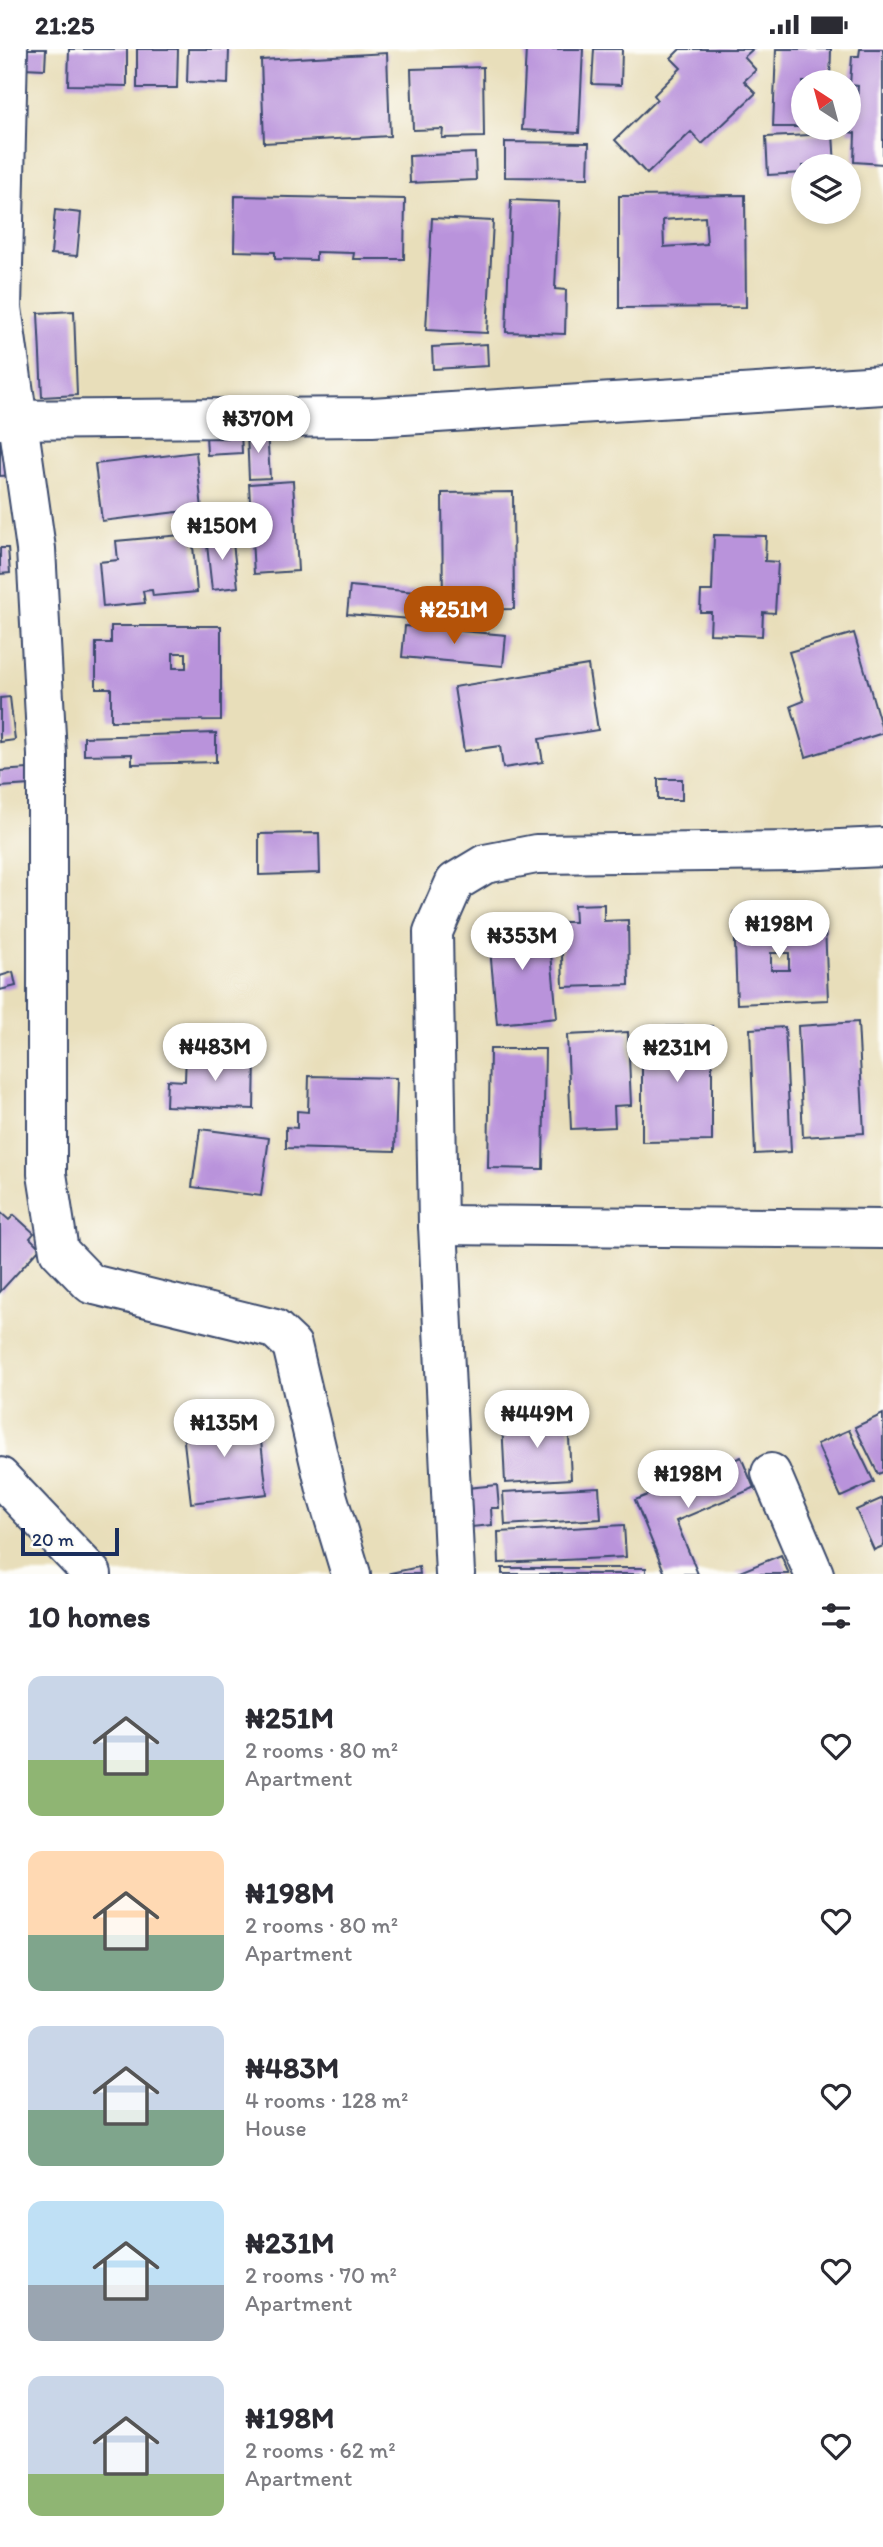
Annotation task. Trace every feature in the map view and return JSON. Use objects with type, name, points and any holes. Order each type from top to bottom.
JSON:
[{"type":"street","points":[[8,49],[2,308],[10,419],[36,549],[47,755],[47,1174],[59,1251],[91,1284],[275,1329],[292,1345],[328,1499],[351,1574]]},
{"type":"street","points":[[10,419],[372,417],[883,385]]},
{"type":"street","points":[[455,1574],[438,1225],[433,932],[455,882],[485,864],[536,854],[784,852],[883,847]]},
{"type":"street","points":[[438,1225],[883,1229]]},
{"type":"street","points":[[771,1473],[814,1574]]},
{"type":"street","points":[[0,1477],[92,1574]]},
{"type":"building","points":[[24,49],[46,49],[45,69],[23,68]]},
{"type":"building","points":[[69,49],[127,49],[127,86],[68,85]]},
{"type":"building","points":[[137,49],[178,49],[177,88],[137,88]]},
{"type":"building","points":[[188,49],[229,49],[228,84],[187,82]]},
{"type":"building","points":[[526,49],[583,49],[579,133],[522,130]]},
{"type":"building","points":[[594,49],[622,49],[621,85],[592,84]]},
{"type":"building","points":[[680,49],[753,49],[744,57],[756,70],[744,81],[756,93],[702,144],[691,132],[647,174],[615,140],[657,99],[654,95],[681,68],[671,58]]},
{"type":"building","points":[[776,49],[831,49],[830,70],[791,70],[791,127],[773,127]]},
{"type":"building","points":[[860,49],[883,49],[883,164],[861,162],[861,154],[854,154],[855,140],[861,140],[861,70],[851,70],[852,56],[859,56]]},
{"type":"building","points":[[387,53],[390,136],[264,143],[261,60]]},
{"type":"building","points":[[483,67],[484,137],[442,138],[443,129],[413,130],[411,69]]},
{"type":"building","points":[[791,136],[791,140],[833,140],[834,154],[791,154],[791,174],[768,175],[766,137]]},
{"type":"building","points":[[505,142],[589,143],[588,178],[505,177]]},
{"type":"building","points":[[475,153],[476,180],[410,183],[409,156]]},
{"type":"building","points":[[745,195],[746,307],[619,308],[619,196]],"holes":[[[705,217],[707,244],[664,247],[663,220]]]},
{"type":"building","points":[[235,196],[405,199],[404,259],[353,259],[354,253],[316,252],[316,260],[275,259],[275,252],[234,251]]},
{"type":"building","points":[[511,200],[559,202],[555,289],[566,290],[565,334],[506,332]]},
{"type":"building","points":[[55,210],[81,213],[77,256],[51,254]]},
{"type":"building","points":[[432,218],[493,221],[487,333],[426,330]]},
{"type":"building","points":[[74,311],[77,395],[42,397],[38,313]]},
{"type":"building","points":[[487,344],[488,366],[433,369],[432,347]]},
{"type":"building","points":[[267,431],[270,478],[249,479],[247,433]]},
{"type":"building","points":[[241,432],[242,453],[207,455],[206,434]]},
{"type":"building","points":[[0,439],[13,439],[15,475],[0,476]]},
{"type":"building","points":[[196,452],[202,509],[102,521],[95,464]]},
{"type":"building","points":[[293,481],[298,571],[254,574],[249,484]]},
{"type":"building","points":[[513,492],[514,609],[443,610],[442,493]]},
{"type":"building","points":[[192,534],[197,592],[153,596],[152,590],[143,591],[145,603],[103,607],[99,562],[118,560],[116,541]]},
{"type":"building","points":[[232,534],[238,587],[212,590],[206,536]]},
{"type":"building","points":[[714,535],[766,536],[765,561],[778,562],[775,613],[763,612],[762,636],[710,634],[711,612],[700,612],[701,591],[712,591]]},
{"type":"building","points":[[0,548],[8,548],[10,573],[0,574]]},
{"type":"building","points":[[350,586],[426,593],[424,620],[347,614]]},
{"type":"building","points":[[111,626],[221,626],[221,720],[111,721],[111,688],[96,688],[96,643],[111,643]],"holes":[[[173,653],[186,653],[186,668],[173,668]]]},
{"type":"building","points":[[405,626],[506,635],[503,666],[402,657]]},
{"type":"building","points":[[854,633],[883,733],[806,757],[791,706],[804,701],[789,652]]},
{"type":"building","points":[[588,665],[598,730],[539,739],[543,762],[503,768],[500,746],[464,751],[454,687]]},
{"type":"building","points":[[10,697],[15,740],[0,742],[0,698]]},
{"type":"building","points":[[216,733],[216,762],[132,764],[132,754],[84,755],[84,737]]},
{"type":"building","points":[[28,769],[30,785],[0,787],[0,771]]},
{"type":"building","points":[[658,779],[682,779],[682,800],[658,800]]},
{"type":"building","points":[[319,833],[320,873],[259,875],[259,834]]},
{"type":"building","points":[[604,904],[604,921],[628,920],[629,985],[563,987],[561,922],[575,922],[574,905]]},
{"type":"building","points":[[775,911],[776,927],[825,925],[828,1000],[737,1004],[734,912]],"holes":[[[771,953],[789,953],[789,970],[771,970]]]},
{"type":"building","points":[[548,921],[557,1018],[497,1024],[488,927]]},
{"type":"building","points":[[13,972],[16,986],[0,990],[0,976]]},
{"type":"building","points":[[858,1022],[864,1133],[803,1137],[798,1026]]},
{"type":"building","points":[[712,1026],[712,1141],[642,1142],[642,1027]]},
{"type":"building","points":[[785,1027],[791,1152],[755,1154],[750,1029]]},
{"type":"building","points":[[628,1032],[631,1105],[614,1106],[615,1127],[571,1129],[567,1035]]},
{"type":"building","points":[[490,1049],[545,1049],[543,1169],[488,1168]]},
{"type":"building","points":[[186,1054],[255,1056],[254,1109],[166,1106],[167,1080],[185,1081]]},
{"type":"building","points":[[309,1076],[397,1078],[395,1151],[286,1148],[286,1127],[297,1128],[297,1111],[308,1112]]},
{"type":"building","points":[[200,1129],[269,1138],[261,1196],[192,1187]]},
{"type":"building","points":[[0,1212],[9,1220],[14,1215],[34,1233],[30,1238],[40,1248],[0,1292]]},
{"type":"building","points":[[883,1414],[883,1472],[878,1474],[855,1427]]},
{"type":"building","points":[[258,1415],[267,1494],[191,1503],[182,1424]]},
{"type":"building","points":[[568,1417],[571,1479],[505,1483],[502,1421]]},
{"type":"building","points":[[849,1430],[874,1482],[841,1497],[817,1444]]},
{"type":"building","points":[[741,1457],[754,1488],[676,1521],[698,1574],[665,1574],[635,1500]]},
{"type":"building","points":[[497,1485],[499,1508],[491,1508],[492,1525],[471,1527],[467,1488]]},
{"type":"building","points":[[599,1487],[601,1519],[505,1525],[503,1492]]},
{"type":"building","points":[[883,1498],[883,1546],[874,1550],[856,1510]]},
{"type":"building","points":[[624,1525],[626,1557],[499,1563],[498,1532]]},
{"type":"building","points":[[781,1555],[789,1574],[735,1574]]},
{"type":"building","points":[[419,1567],[420,1574],[390,1573]]},
{"type":"building","points":[[502,1568],[646,1568],[646,1574],[502,1574]]}]
